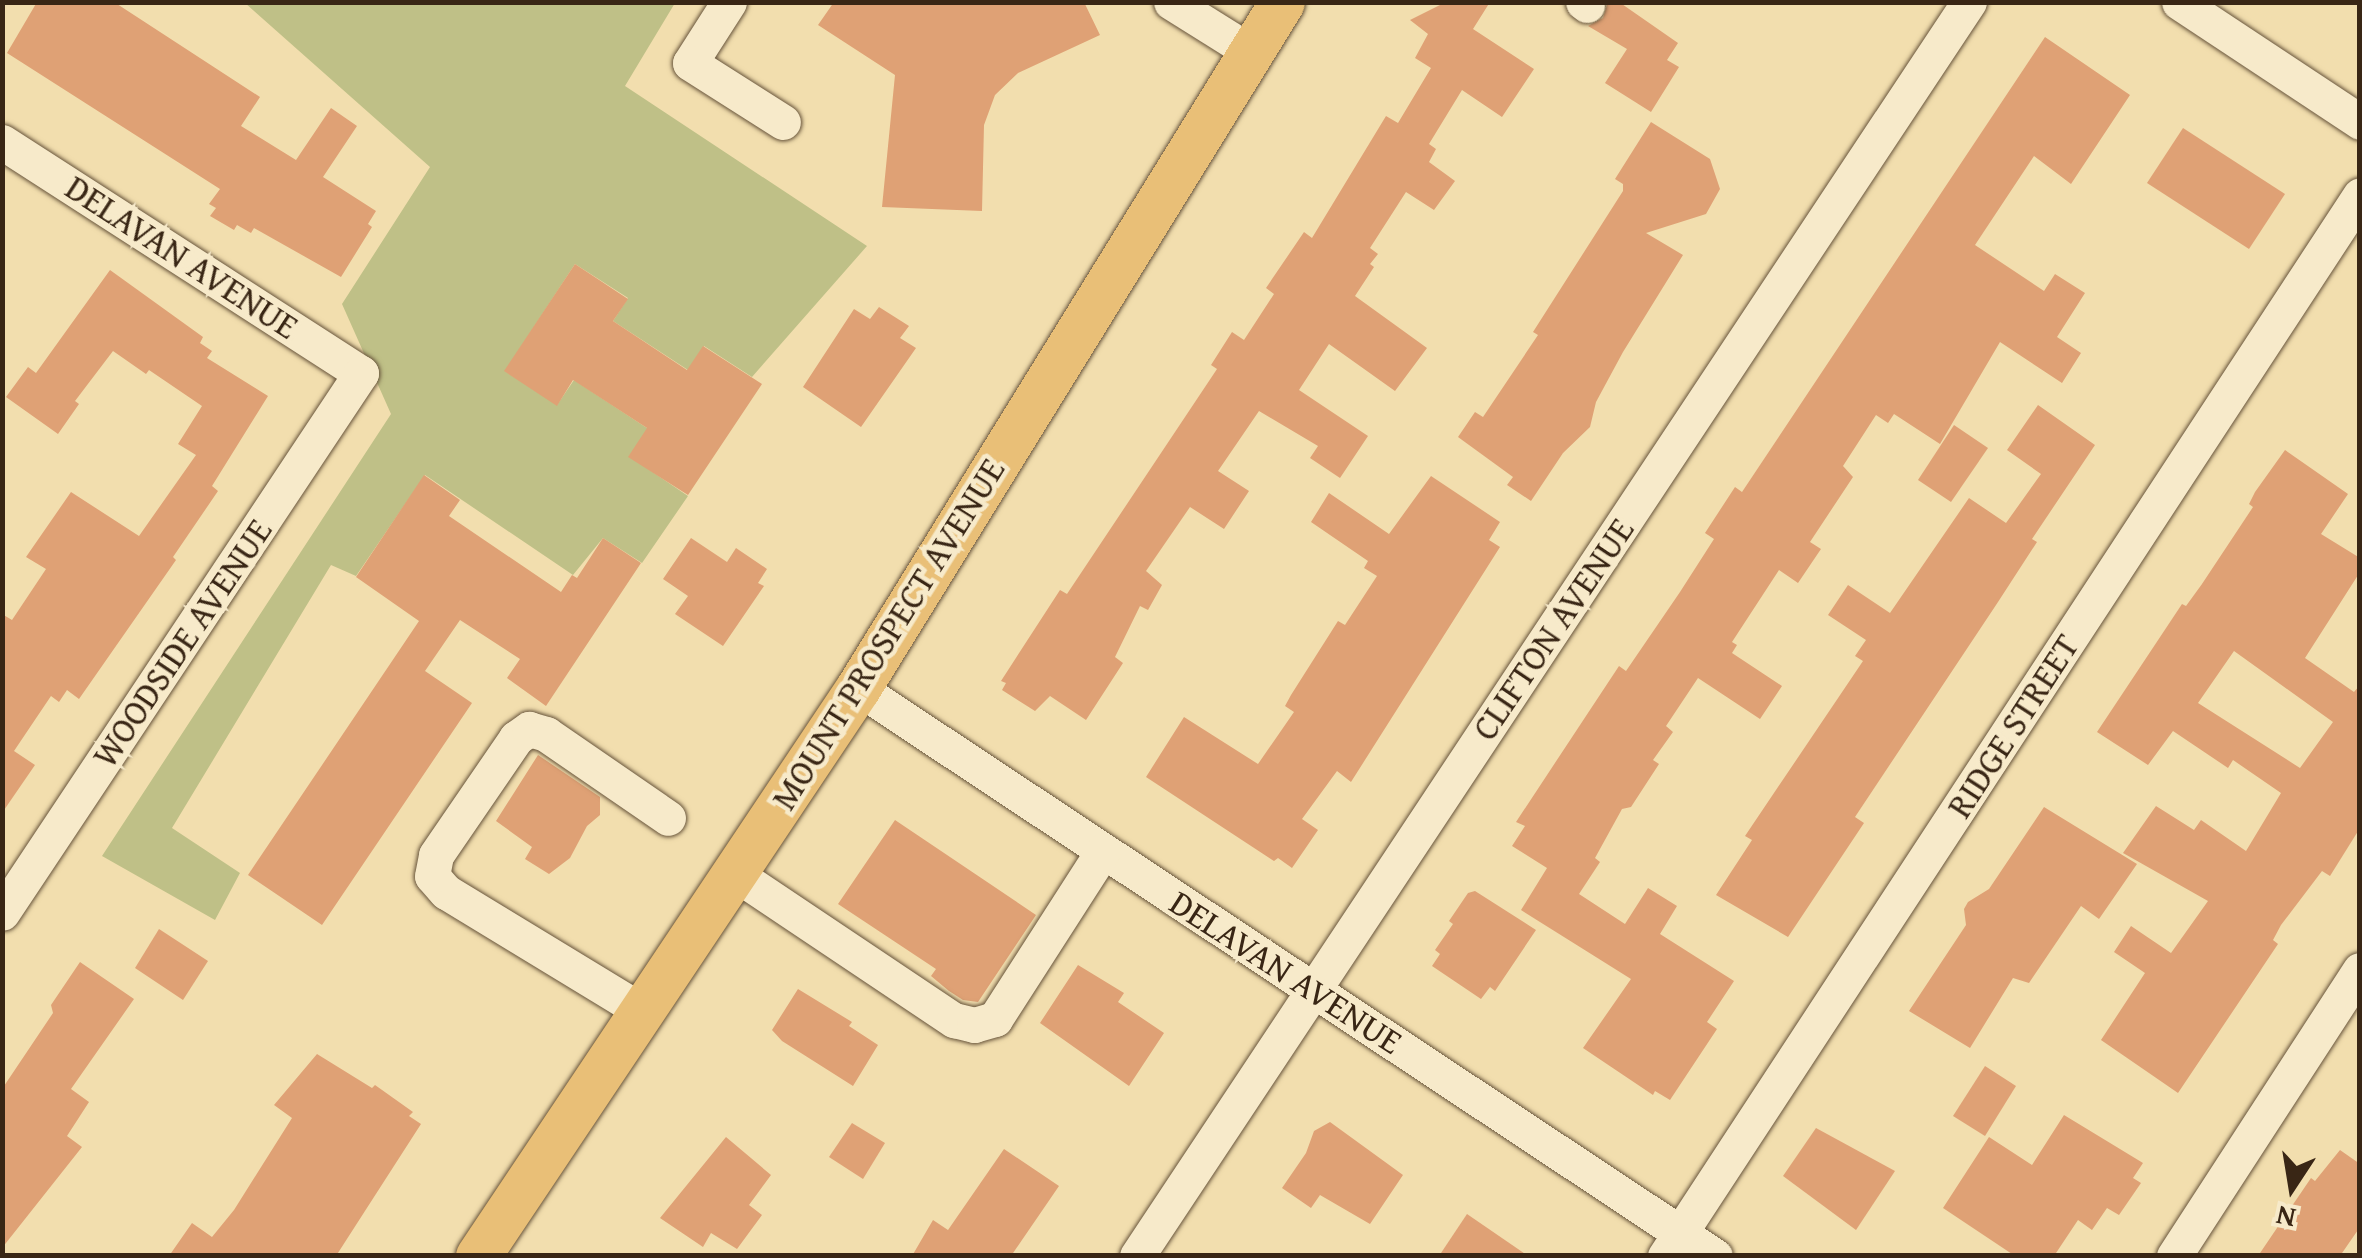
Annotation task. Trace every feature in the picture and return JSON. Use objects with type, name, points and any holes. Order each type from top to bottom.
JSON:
[{"type":"main road","name":"MOUNT PROSPECT AVENUE","points":[[478,1256],[858,688],[1282,2]]},
{"type":"street","points":[[728,2],[690,63],[782,122]]},
{"type":"street","points":[[1171,2],[1251,52]]},
{"type":"street","name":"CLIFTON AVENUE","points":[[1137,1256],[1969,2]]},
{"type":"street","points":[[2180,2],[2360,122]]},
{"type":"street","name":"DELAVAN AVENUE","points":[[2,142],[361,372]]},
{"type":"street","name":"RIDGE STREET","points":[[1673,1244],[2360,196]]},
{"type":"street","name":"WOODSIDE AVENUE","points":[[2,913],[361,372]]},
{"type":"street","name":"DELAVAN AVENUE","points":[[858,688],[1313,990],[1673,1244],[1715,1256]]},
{"type":"street","points":[[642,1012],[446,892],[432,876],[436,855],[516,738],[529,729],[546,734],[668,818]]},
{"type":"street","points":[[734,873],[954,1020],[974,1025],[995,1018],[1103,851]]},
{"type":"street","points":[[2174,1256],[2360,970]]},
{"type":"green space","points":[[245,3],[675,3],[625,86],[867,246],[752,377],[704,346],[688,370],[613,321],[628,298],[575,264],[505,371],[557,405],[574,380],[650,430],[629,456],[688,496],[642,563],[603,538],[573,575],[425,475],[356,576],[331,565],[172,828],[240,873],[215,920],[102,856],[391,414],[342,304],[430,167]]},
{"type":"building","points":[[37,2],[114,2],[260,97],[241,126],[296,160],[331,108],[357,126],[323,177],[376,211],[368,224],[372,227],[341,277],[254,228],[251,233],[237,225],[234,230],[210,216],[216,208],[209,204],[220,189],[7,53]]},
{"type":"building","points":[[834,2],[1084,2],[1100,35],[1018,73],[995,95],[984,125],[982,211],[882,207],[895,75],[818,25]]},
{"type":"building","points":[[1446,2],[1490,2],[1473,29],[1534,69],[1502,117],[1462,90],[1429,144],[1436,149],[1429,162],[1455,181],[1434,210],[1406,192],[1370,248],[1378,254],[1370,264],[1374,267],[1355,296],[1427,348],[1395,391],[1329,344],[1299,390],[1368,436],[1340,478],[1310,458],[1318,446],[1259,411],[1218,471],[1249,491],[1224,529],[1190,507],[1146,571],[1162,585],[1148,610],[1140,606],[1115,657],[1123,663],[1086,720],[1050,696],[1035,711],[1002,690],[1006,683],[1001,681],[1060,590],[1067,594],[1217,369],[1211,365],[1232,332],[1244,340],[1274,294],[1266,288],[1304,232],[1312,238],[1386,116],[1398,123],[1431,68],[1415,58],[1428,34],[1410,20]]},
{"type":"building","points":[[1608,2],[1619,2],[1678,43],[1667,60],[1679,67],[1651,112],[1605,83],[1627,49],[1588,26],[1603,18]]},
{"type":"building","points":[[2045,37],[2130,95],[2071,184],[2034,156],[1975,245],[2044,291],[2055,274],[2085,293],[2057,337],[2081,353],[2062,383],[2000,342],[1940,444],[1894,414],[1888,423],[1876,415],[1843,466],[1853,477],[1810,542],[1821,549],[1798,583],[1779,570],[1732,642],[1737,645],[1732,653],[1782,686],[1760,719],[1698,678],[1666,726],[1673,732],[1653,760],[1659,764],[1631,807],[1622,809],[1595,858],[1600,862],[1579,894],[1625,924],[1648,888],[1677,906],[1660,934],[1734,981],[1707,1022],[1717,1029],[1670,1100],[1655,1091],[1653,1095],[1583,1048],[1631,979],[1521,910],[1547,868],[1512,846],[1525,826],[1516,822],[1619,666],[1626,671],[1680,592],[1714,539],[1705,533],[1735,487],[1742,492]]},
{"type":"building","points":[[1651,122],[1710,159],[1720,189],[1706,214],[1646,233],[1683,255],[1623,352],[1596,402],[1590,427],[1563,453],[1531,501],[1507,485],[1513,477],[1458,437],[1475,412],[1483,417],[1538,335],[1533,332],[1623,191],[1623,184],[1615,179]]},
{"type":"building","points":[[2183,128],[2285,194],[2249,249],[2147,183]]},
{"type":"building","points":[[575,264],[628,299],[613,321],[687,370],[703,346],[762,384],[688,495],[628,457],[647,428],[573,380],[557,406],[504,371]]},
{"type":"building","points":[[110,270],[203,337],[200,343],[212,351],[207,358],[268,396],[212,486],[218,491],[173,557],[176,560],[79,699],[67,690],[59,702],[51,696],[14,751],[35,765],[2,813],[2,614],[12,620],[46,569],[26,557],[71,492],[139,536],[196,455],[178,444],[202,406],[113,351],[75,401],[79,404],[58,434],[6,397],[28,367],[36,373]]},
{"type":"building","points":[[879,307],[909,326],[900,338],[916,348],[861,427],[803,387],[854,309],[870,319]]},
{"type":"building","points":[[2038,405],[2095,445],[2032,539],[2037,542],[1855,817],[1864,823],[1788,937],[1716,895],[1752,840],[1745,836],[1863,661],[1855,656],[1866,640],[1828,615],[1848,585],[1890,613],[1969,498],[2006,523],[2041,474],[2007,450]]},
{"type":"building","points":[[1954,425],[1988,448],[1951,502],[1918,480]]},
{"type":"building","points":[[2285,450],[2348,494],[2321,534],[2360,558],[2360,572],[2305,658],[2354,692],[2360,685],[2360,828],[2330,876],[2322,871],[2281,925],[2273,940],[2278,944],[2178,1093],[2101,1040],[2145,973],[2114,952],[2131,926],[2171,953],[2208,901],[2123,853],[2156,806],[2194,830],[2201,820],[2246,851],[2281,793],[2233,760],[2228,768],[2173,731],[2148,765],[2097,732],[2182,604],[2186,606],[2253,507],[2249,504]],"holes":[[[2234,651],[2333,722],[2300,768],[2198,703]]]},
{"type":"building","points":[[424,475],[460,500],[449,516],[561,592],[572,575],[577,578],[603,538],[641,563],[546,706],[507,678],[520,659],[460,620],[425,671],[472,703],[322,925],[248,875],[419,621],[356,577]]},
{"type":"building","points":[[1431,476],[1500,522],[1489,540],[1500,547],[1351,782],[1337,771],[1302,819],[1318,830],[1292,868],[1278,858],[1274,861],[1146,777],[1184,717],[1258,764],[1294,712],[1285,706],[1291,695],[1338,621],[1345,625],[1377,576],[1364,568],[1368,561],[1311,522],[1329,493],[1389,534]]},
{"type":"building","points":[[691,538],[727,562],[736,548],[767,569],[758,583],[764,586],[723,646],[675,614],[688,596],[663,579]]},
{"type":"building","points":[[538,755],[600,797],[600,815],[587,826],[570,858],[549,874],[525,859],[532,847],[496,821]]},
{"type":"building","points":[[2044,807],[2137,864],[2099,919],[2081,906],[2029,983],[2013,978],[1970,1048],[1909,1011],[1966,925],[1964,909],[1968,902],[1989,889]]},
{"type":"building","points":[[895,820],[1036,915],[978,1002],[963,1000],[949,991],[931,976],[936,969],[838,904]]},
{"type":"building","points":[[1475,891],[1536,930],[1495,991],[1490,987],[1481,999],[1432,966],[1440,954],[1435,950],[1453,924],[1449,921],[1468,893]]},
{"type":"building","points":[[159,929],[208,961],[183,1000],[135,968]]},
{"type":"building","points":[[80,962],[134,999],[71,1089],[89,1102],[67,1136],[82,1147],[2,1248],[2,1089],[53,1013],[51,1005]]},
{"type":"building","points":[[1078,965],[1124,993],[1118,1002],[1164,1033],[1129,1086],[1040,1023]]},
{"type":"building","points":[[798,989],[852,1022],[849,1026],[878,1045],[853,1086],[782,1041],[772,1030]]},
{"type":"building","points":[[317,1054],[372,1088],[375,1085],[413,1112],[409,1116],[421,1124],[336,1256],[169,1256],[192,1223],[212,1237],[234,1210],[292,1118],[274,1105]]},
{"type":"building","points":[[1985,1066],[2016,1086],[1985,1136],[1953,1116]]},
{"type":"building","points":[[2064,1115],[2143,1163],[2133,1178],[2141,1183],[2119,1215],[2107,1208],[2092,1230],[2078,1220],[2054,1256],[2015,1256],[1943,1208],[1989,1137],[2032,1165]]},
{"type":"building","points":[[1330,1122],[1403,1175],[1370,1224],[1320,1195],[1311,1208],[1282,1188],[1306,1153],[1314,1131]]},
{"type":"building","points":[[852,1123],[885,1143],[863,1179],[829,1157]]},
{"type":"building","points":[[1816,1128],[1895,1171],[1856,1230],[1783,1176]]},
{"type":"building","points":[[726,1137],[771,1175],[749,1205],[762,1215],[737,1249],[711,1233],[703,1247],[660,1218]]},
{"type":"building","points":[[1004,1149],[1059,1186],[1011,1256],[912,1256],[933,1220],[948,1230]]},
{"type":"building","points":[[2340,1150],[2360,1164],[2360,1227],[2340,1256],[2258,1256],[2311,1178],[2315,1181]]},
{"type":"building","points":[[1467,1214],[1528,1256],[1439,1256]]}]
